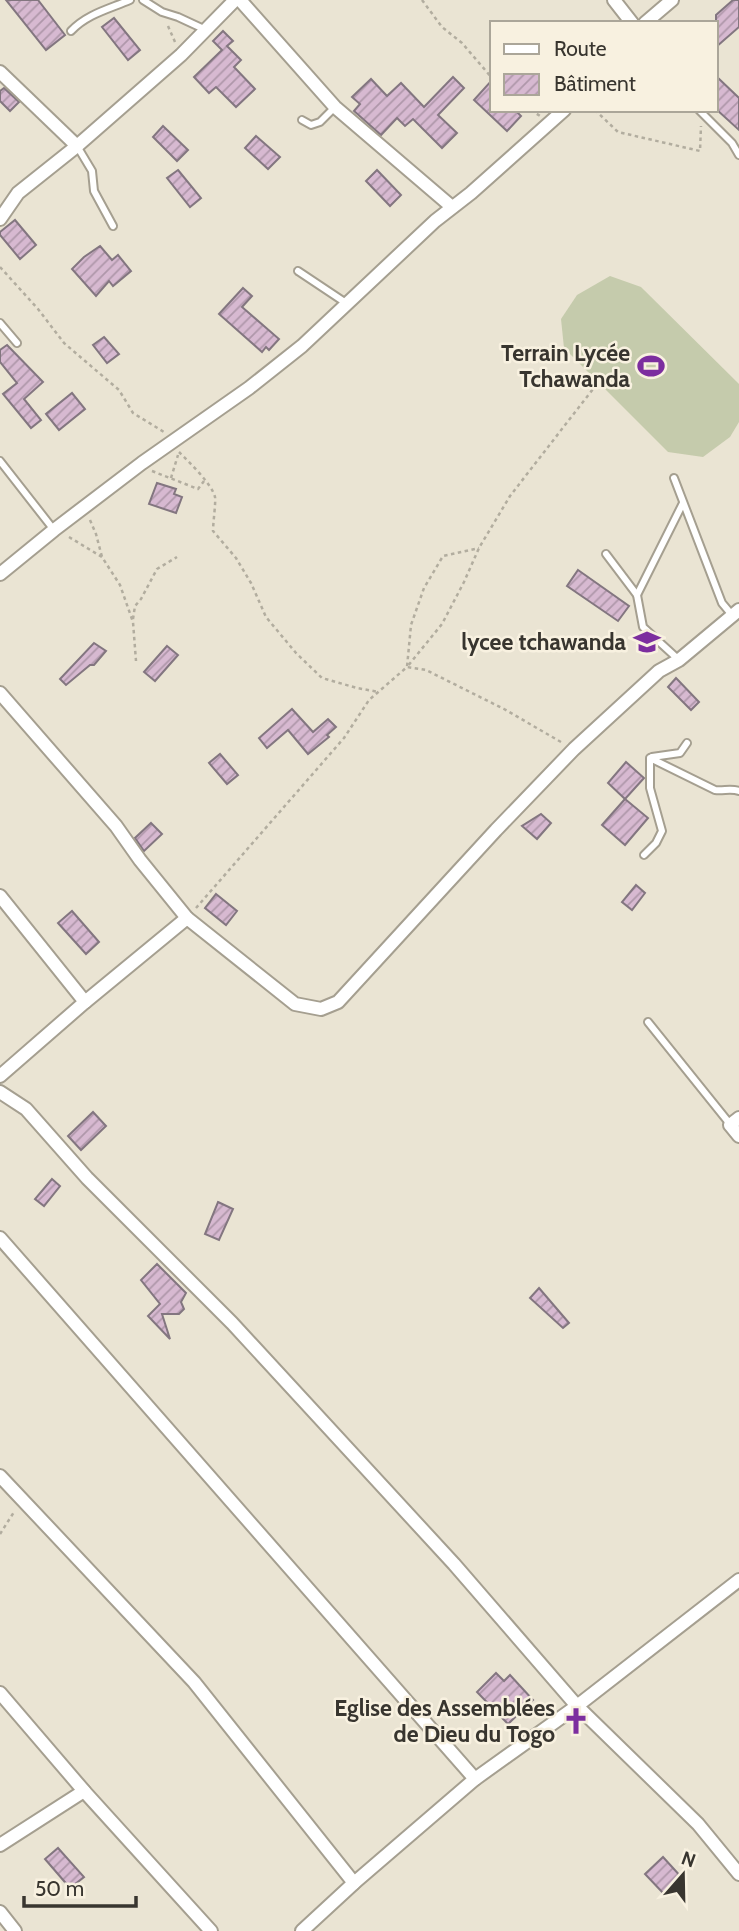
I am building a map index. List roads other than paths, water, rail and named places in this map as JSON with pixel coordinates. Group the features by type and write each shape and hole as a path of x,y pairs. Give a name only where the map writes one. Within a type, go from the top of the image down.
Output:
{"street":[{"path":"0,219 18,193 77,146 181,55 238,0 335,107 452,207"},
{"path":"614,0 630,21"},
{"path":"647,21 668,3"},
{"path":"0,72 77,146"},
{"path":"0,574 142,463 249,388 302,346 452,207 562,112"},
{"path":"0,693 116,826 187,918 295,1004 321,1009 338,1002 574,749 659,671 679,660 737,615"},
{"path":"0,896 85,1002"},
{"path":"0,1076 187,918"},
{"path":"0,1092 26,1109 88,1178 232,1323 454,1564 577,1706 698,1824 739,1874"},
{"path":"735,1121 739,1136"},
{"path":"0,1238 475,1779"},
{"path":"0,1476 194,1682 354,1882"},
{"path":"302,1931 354,1882 475,1779 577,1706 739,1580"},
{"path":"0,1693 84,1791 211,1931"},
{"path":"0,1845 84,1791"},
{"path":"0,1912 15,1931"}],"lane":[{"path":"71,31 78,23 92,15 130,0"},
{"path":"143,0 162,12 205,30"},
{"path":"657,21 668,3"},
{"path":"302,120 311,125 320,122 335,107"},
{"path":"701,112 732,143 739,155"},
{"path":"77,146 92,171 94,191 113,226"},
{"path":"298,271 346,303"},
{"path":"0,323 17,343"},
{"path":"0,461 54,530"},
{"path":"674,478 722,603 737,615"},
{"path":"637,595 683,503"},
{"path":"606,554 637,595 643,627 679,660"},
{"path":"650,758 680,752 687,743"},
{"path":"650,758 715,790 739,790"},
{"path":"644,855 656,843 662,831 650,788 650,758"},
{"path":"648,1022 735,1121"}],"place":[{"name":"Terrain Lycée Tchawanda","path":"651,366"},
{"name":"lycee tchawanda","path":"647,642"},
{"name":"Eglise des Assemblées de Dieu du Togo","path":"576,1721"}]}
